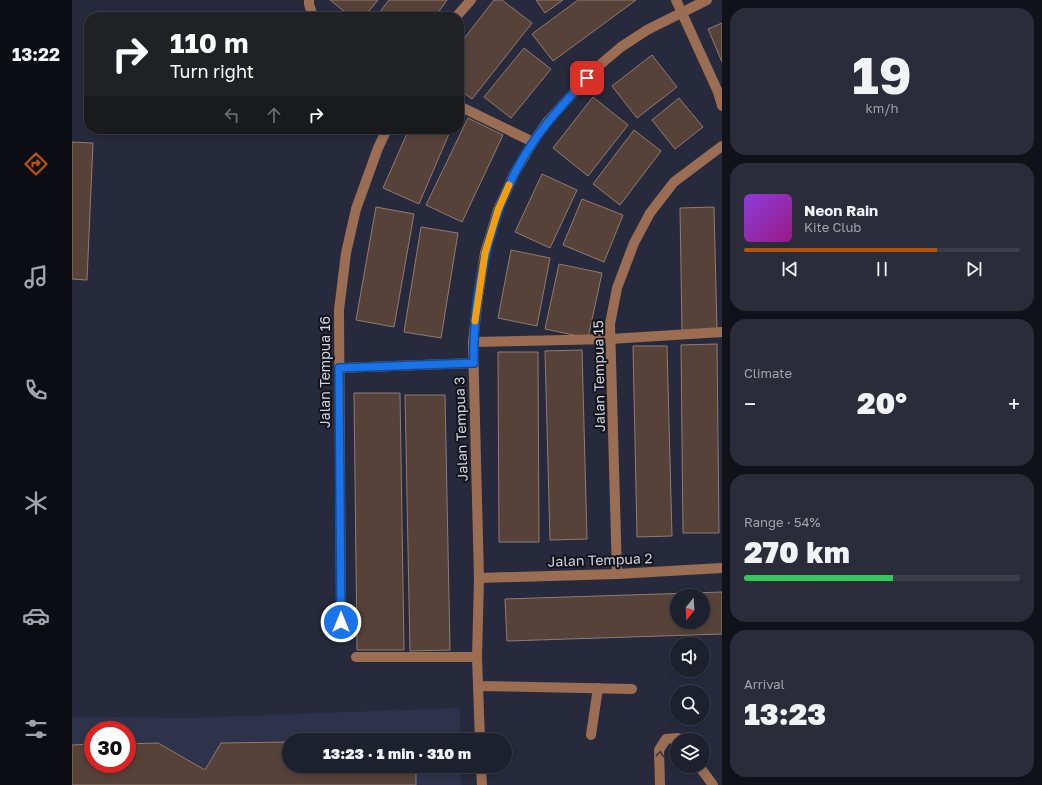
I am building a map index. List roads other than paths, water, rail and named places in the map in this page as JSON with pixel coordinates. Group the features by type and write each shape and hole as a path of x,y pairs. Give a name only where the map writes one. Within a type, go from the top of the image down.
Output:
{"street":[{"path":"309,0 311,12"},
{"path":"460,12 471,0"},
{"path":"676,0 718,92 722,106"},
{"name":"Jalan Tempua 3","path":"480,733 478,686 479,578 473,342 485,253 498,210 514,174 533,142 547,122 595,69 621,47 647,30 708,0"},
{"path":"464,108 533,142"},
{"name":"Jalan Tempua 16","path":"341,622 339,310 346,253 356,209 378,148 385,134"},
{"name":"Jalan Tempua 15","path":"617,574 610,324 617,288 634,243 650,213 674,182 722,146"},
{"path":"473,342 610,339 722,332"},
{"path":"339,368 474,363"},
{"name":"Jalan Tempua 2","path":"479,578 617,574 722,568"},
{"path":"356,657 478,656"},
{"path":"478,686 632,689"},
{"path":"591,735 598,688"},
{"path":"660,785 659,750 666,739 670,739"},
{"path":"482,773 482,785"},
{"path":"704,773 713,785"}]}
